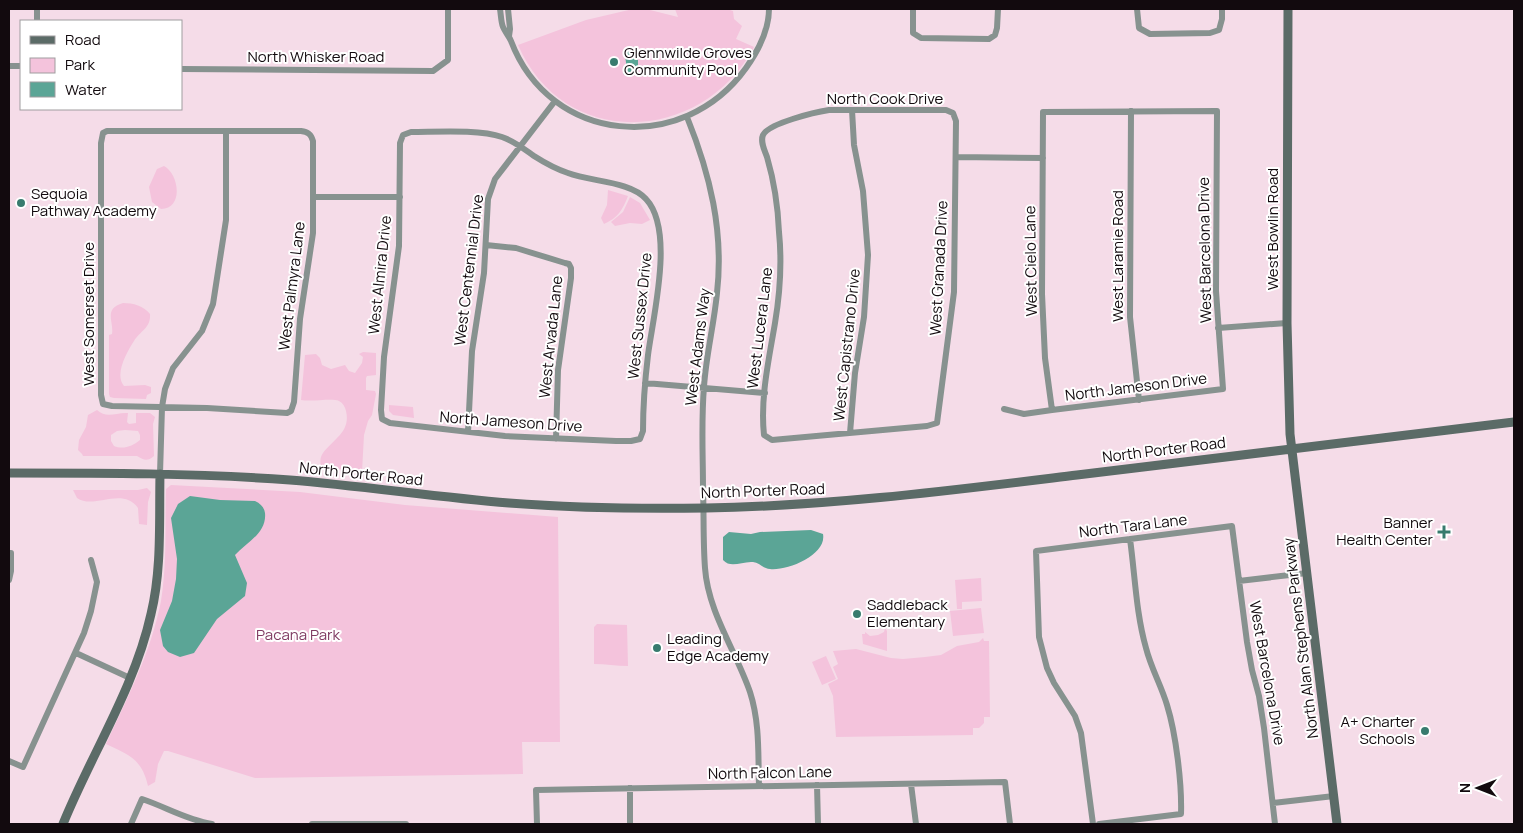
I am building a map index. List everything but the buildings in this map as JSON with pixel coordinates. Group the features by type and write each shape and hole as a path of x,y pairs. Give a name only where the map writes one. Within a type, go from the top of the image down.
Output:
{"street":[{"name":"North Whisker Road","path":"182,69 433,71 448,60 448,9"},
{"path":"500,9 502,24 526,70 534,81 555,100 582,117 613,126 631,128 673,122 687,116 721,95 742,74 750,62 765,32 769,9"},
{"path":"508,9 509,36"},
{"path":"913,9 913,33 921,38 989,38 995,35 998,9"},
{"path":"1137,9 1139,28 1150,34 1210,34 1219,30 1222,9"},
{"name":"West Bowlin Road","path":"1288,9 1287,323 1288,398 1292,449"},
{"name":"West Centennial Drive","path":"468,432 472,351 486,245 488,198 496,179 555,100"},
{"name":"North Cook Drive","path":"762,136 767,131 784,123 814,112 829,110 946,110 953,113"},
{"name":"West Capistrano Drive","path":"850,433 854,373 864,317 868,255 864,199 854,145 852,110"},
{"name":"West Cielo Lane","path":"1052,410 1045,358 1042,294 1043,112 1130,111"},
{"name":"West Barcelona Drive","path":"1130,111 1217,112 1216,291 1223,389"},
{"name":"West Laramie Road","path":"1130,111 1130,316 1133,360 1139,400"},
{"name":"West Granada Drive","path":"850,433 927,426 937,423 954,292 956,121 953,113"},
{"name":"West Adams Way","path":"687,116 709,179 716,208 719,236 720,266 703,388 706,581 711,599 754,704 758,733 759,786"},
{"name":"West Somerset Drive","path":"162,407 112,406 103,404 101,395 101,143 103,133 111,131 226,131"},
{"path":"63,824 130,678 145,637 156,591 162,407 165,389 173,368 202,330 213,304 226,220 226,131"},
{"name":"West Palmyra Lane","path":"162,407 287,413 291,412 294,402 300,319 313,233 313,141 309,133 301,131 226,131"},
{"name":"West Almira Drive","path":"382,419 384,357 399,246 400,143 404,135 411,132 490,134 512,141 520,147"},
{"name":"West Lucera Lane","path":"762,136 762,145 774,190 780,252 778,297 764,392 764,436 772,440 850,433"},
{"name":"West Sussex Drive","path":"520,147 562,171 594,181 622,185 632,189 646,198 654,212 659,230 659,287 651,330 645,384 643,431 640,439"},
{"path":"956,157 1043,158"},
{"path":"313,197 400,197"},
{"name":"West Arvada Lane","path":"486,245 506,246 524,250 569,264 571,268 558,370 556,438"},
{"path":"1218,328 1287,323"},
{"path":"645,384 764,392"},
{"name":"North Jameson Drive","path":"1004,409 1024,414 1223,389"},
{"name":"North Jameson Drive","path":"382,419 390,423 468,432 556,438 632,441 640,439"},
{"name":"North Porter Road","path":"9,473 160,474 290,480 512,503 561,506 704,508 841,502 1514,422"},
{"name":"North Alan Stephens Parkway","path":"1292,449 1337,824"},
{"name":"West Barcelona Drive","path":"1232,526 1246,642 1264,728 1275,824"},
{"name":"North Tara Lane","path":"1093,824 1081,733 1075,716 1054,683 1047,668 1039,637 1036,551 1232,526"},
{"path":"1099,824 1181,814 1182,798 1174,734 1168,707 1146,649 1140,625 1130,539"},
{"path":"9,580 10,553"},
{"path":"9,761 23,768 76,653 91,611 97,582 91,560"},
{"path":"1239,581 1307,573"},
{"path":"76,653 130,678"},
{"name":"North Falcon Lane","path":"537,824 536,790 1005,782 1010,824"},
{"path":"911,784 916,824"},
{"path":"817,785 818,824"},
{"path":"630,788 630,824"},
{"path":"1273,803 1334,796"},
{"path":"131,824 142,799 184,817 212,824"},
{"path":"312,824 406,824"}],"green space":[{"path":"633,9 646,9 678,17 675,9 727,9 733,11 734,19 742,26 736,39 754,47 731,79 702,103 669,117 634,122 599,118 567,104 539,79 518,45 586,20"},
{"path":"164,166 173,176 177,190 173,203 161,209 152,202 149,187 157,169"},
{"path":"608,190 628,196 619,213 604,224 601,218 607,205"},
{"path":"630,197 640,203 650,220 642,224 630,223 615,226 611,222 623,212"},
{"path":"123,303 138,306 150,314 149,323 136,338 125,357 120,375 124,386 145,385 151,387 151,393 147,395 146,399 114,398 110,397 109,394 109,335 112,334 111,312"},
{"path":"363,352 376,353 376,375 367,376 366,390 375,391 376,394 372,415 364,435 362,472 321,467 320,460 322,455 344,430 347,418 346,411 342,403 336,400 301,400 305,355 316,354 320,358 322,365 331,369 345,365 349,371 355,373 362,363 363,357 359,354"},
{"path":"389,405 413,407 414,418 393,415 389,411"},
{"path":"97,410 108,415 128,413 127,422 129,424 136,423 136,413 150,413 155,417 153,424 154,456 146,460 137,456 83,456 78,450 79,440 86,427 88,415","holes":["117,431 138,431 140,440 131,446 117,447 111,441 111,435"]},
{"name":"Pacana Park","path":"171,485 300,492 405,505 558,517 560,742 522,742 523,774 255,778 164,751 158,764 155,782 148,786 142,770 133,759 106,744 138,674 157,620 164,573 166,489"},
{"path":"147,488 151,492 148,502 147,525 139,524 138,508 131,502 116,498 91,502 84,501 77,498 73,490 138,490"},
{"path":"981,578 982,601 962,602 962,609 957,609 955,580"},
{"path":"981,608 984,633 953,636 950,611"},
{"path":"597,624 627,625 628,666 594,664 594,627"},
{"path":"885,628 887,631 887,651 863,644 862,634 865,634 865,632 870,636 878,635 884,632"},
{"path":"983,638 984,641 989,641 990,717 984,717 984,723 979,728 973,728 973,735 836,737 833,696 828,684 838,679 833,667 838,664 833,651 856,649 891,658 903,659 941,655 957,646 979,642"},
{"path":"826,656 836,679 822,685 812,662"}],"water":[{"path":"634,51 638,58 638,70 633,74 624,75 623,71 627,70 623,52"},
{"path":"190,496 220,500 255,501 264,509 265,520 255,537 235,555 247,583 245,596 217,619 194,653 180,657 168,652 163,646 160,630 172,601 176,579 177,559 171,518 178,504"},
{"path":"811,530 823,534 823,542 812,555 795,564 770,569 753,562 730,564 723,560 723,537 729,532 751,534"}],"place":[{"name":"Glennwilde Groves Community Pool","path":"614,62"},
{"name":"Sequoia Pathway Academy","path":"21,203"},
{"name":"Banner Health Center","path":"1444,532"},
{"name":"Saddleback Elementary","path":"857,614"},
{"name":"Leading Edge Academy","path":"657,648"},
{"name":"A+ Charter Schools","path":"1425,731"}]}
